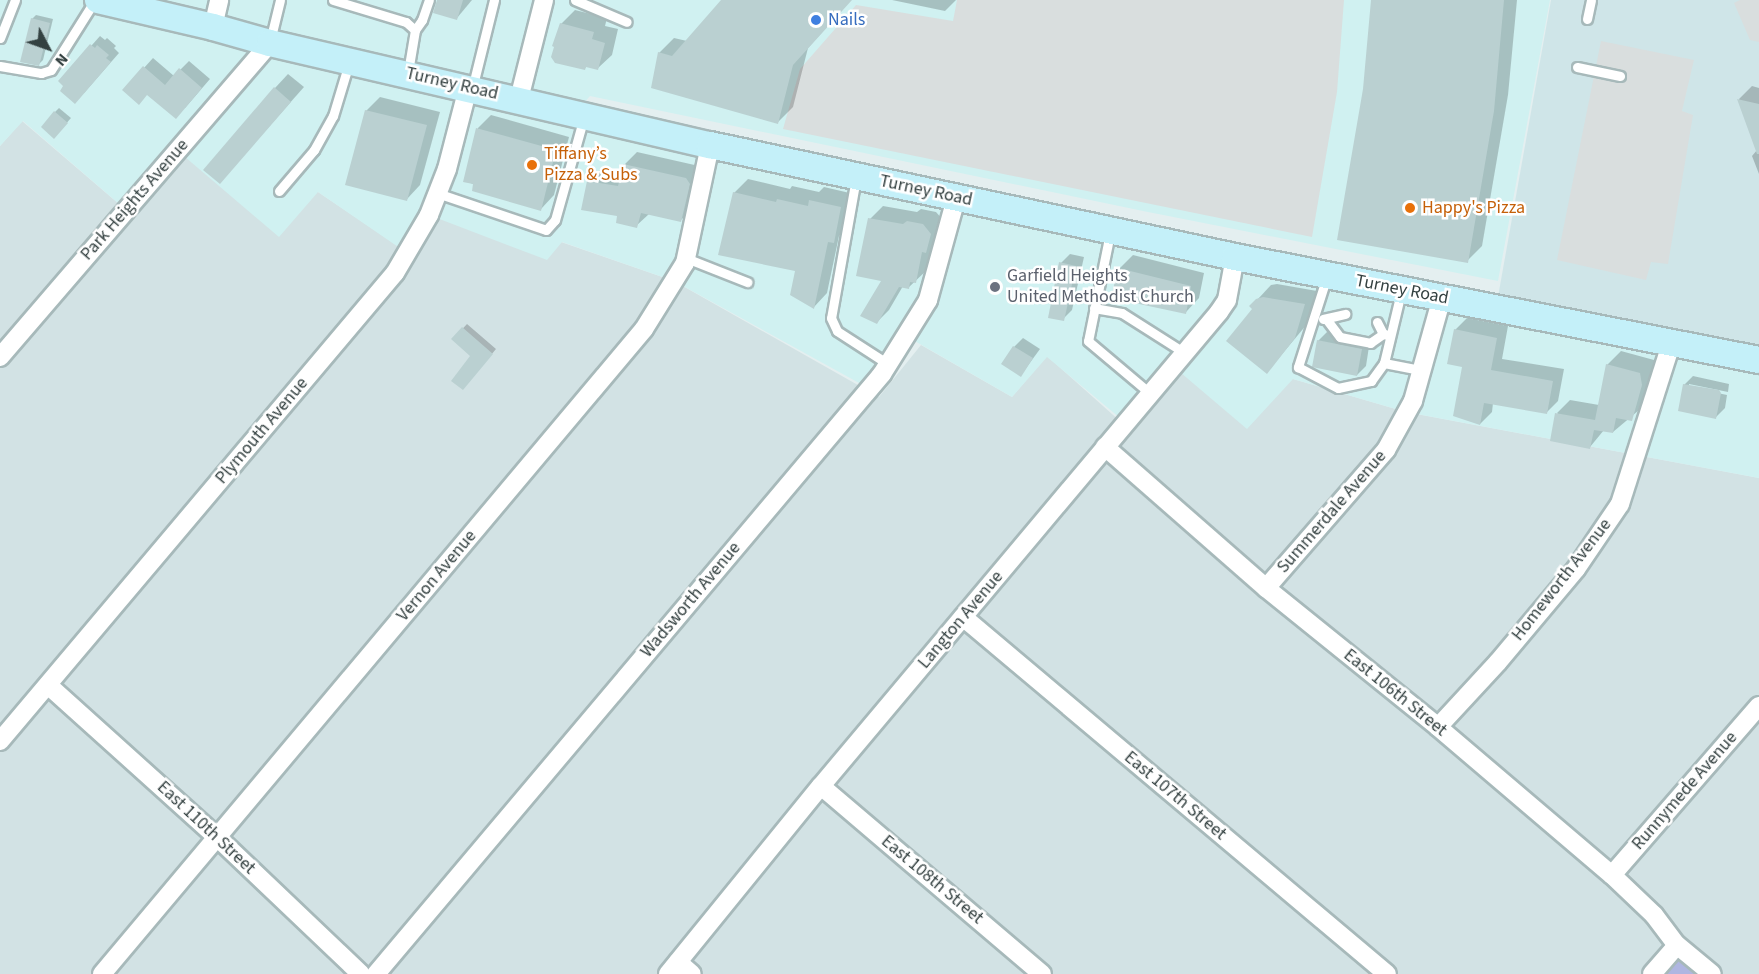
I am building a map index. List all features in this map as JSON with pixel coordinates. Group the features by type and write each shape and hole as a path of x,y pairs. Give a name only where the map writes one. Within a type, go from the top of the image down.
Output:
{"main road":[{"name":"Turney Road","path":"96,0 213,27 270,43 711,145 1327,276 1759,360"}],"street":[{"path":"213,27 219,0"},
{"path":"519,99 544,0"},
{"name":"Park Heights Avenue","path":"0,357 270,43"},
{"name":"Plymouth Avenue","path":"0,741 395,273 429,215 447,169 470,88"},
{"name":"Vernon Avenue","path":"102,974 644,329 686,258 711,145"},
{"name":"Wadsworth Avenue","path":"376,974 888,364 928,300 956,198"},
{"name":"Langton Avenue","path":"673,968 821,786 1151,394 1227,300 1235,257"},
{"name":"Summerdale Avenue","path":"1266,588 1386,450 1413,401 1442,297"},
{"name":"Homeworth Avenue","path":"1438,727 1498,662 1576,569 1620,504 1671,344"},
{"name":"East 106th Street","path":"1105,447 1266,588 1438,727 1612,875 1654,915 1677,945 1712,974"},
{"name":"East 107th Street","path":"963,617 1387,974"},
{"name":"East 110th Street","path":"48,685 218,838 361,974"},
{"name":"Runnymede Avenue","path":"1612,875 1759,706"},
{"name":"East 108th Street","path":"821,786 1042,974"},
{"path":"1652,974 1677,945"},
{"path":"673,968 692,974"}],"lane":[{"path":"0,38 15,0"},
{"path":"0,66 41,73 51,70 96,0"},
{"path":"270,43 280,0"},
{"path":"333,0 406,22 415,30"},
{"path":"407,74 415,30 422,20 429,0"},
{"path":"470,88 494,0"},
{"path":"575,0 627,22"},
{"path":"1587,19 1591,0"},
{"path":"279,191 314,150 333,116 349,61"},
{"path":"1577,67 1620,76"},
{"path":"437,193 546,230 555,220 584,115"},
{"path":"856,176 831,318 837,331 888,364"},
{"path":"1111,231 1088,341 1151,394"},
{"path":"686,258 747,282"},
{"path":"1327,276 1298,367 1338,388 1371,381 1384,363 1387,335 1402,290"},
{"path":"1094,308 1122,313 1185,353"},
{"path":"1327,320 1345,314"},
{"path":"1315,316 1327,320 1340,338 1370,344 1387,335"},
{"path":"1377,322 1387,335"},
{"path":"1384,363 1421,370"}],"shaded area":[{"path":"0,0 1550,0 1498,281 1143,211 590,96 576,112 1759,360 1759,478 1406,412 1293,379 1247,429 1174,367 1126,423 1047,357 1012,397 906,336 870,389 674,281 562,242 547,260 429,215 407,253 318,192 279,237 178,151 126,210 23,121 0,146"},
{"path":"957,0 1344,0 1337,92 1312,237 783,129 800,69 856,5 953,21"},
{"path":"1551,0 1759,0 1759,358 1496,308"},
{"path":"1740,0 1759,0 1759,42 1750,40 1734,3"},
{"path":"1601,41 1694,60 1682,111 1693,115 1668,264 1651,262 1646,280 1557,260"},
{"path":"22,121 126,210 177,151 318,192 407,252 429,215 561,242 674,281 879,397 921,345 1012,397 1047,356 1131,431 1181,372 1293,379 1406,412 1759,478 1759,974 0,974 0,146"},
{"path":"1677,945 1712,974 1652,974"}],"building":[{"path":"437,0 463,0 457,20 433,13"},
{"path":"721,0 852,0 793,65 778,124 651,88 658,52 672,56"},
{"path":"1371,0 1504,0 1494,111 1468,263 1337,240 1363,89"},
{"path":"31,18 50,23 39,66 20,62"},
{"path":"560,23 594,32 592,39 605,43 598,70 586,67 585,70 555,63 551,57 554,47 552,46"},
{"path":"90,44 95,48 97,45 109,55 106,58 111,62 75,104 60,91 63,86 58,81"},
{"path":"143,66 165,85 179,68 202,88 176,119 147,95 139,105 122,90"},
{"path":"274,87 291,102 220,184 203,170"},
{"path":"1737,99 1759,104 1759,154 1757,154"},
{"path":"365,110 427,125 407,201 345,185"},
{"path":"54,111 68,123 54,139 41,127"},
{"path":"476,128 556,150 541,211 472,191 473,184 463,182"},
{"path":"623,164 686,178 690,184 681,222 641,213 637,228 616,223 617,216 581,210 587,181 618,186"},
{"path":"733,192 776,202 777,199 808,206 809,200 841,207 834,243 828,242 814,309 790,295 795,271 718,255"},
{"path":"868,218 903,224 907,221 923,224 931,234 926,253 922,252 916,283 910,282 909,289 899,287 877,324 860,316 881,281 856,276"},
{"path":"1059,262 1076,266 1064,321 1048,318"},
{"path":"1118,268 1191,286 1186,314 1111,298"},
{"path":"1263,297 1305,304 1295,338 1267,374 1226,341 1252,309 1249,306 1256,299"},
{"path":"462,327 493,354 463,390 451,381 470,356 451,339"},
{"path":"1454,329 1497,338 1491,370 1553,381 1547,414 1484,403 1480,425 1453,416 1462,367 1447,364"},
{"path":"1317,340 1362,349 1357,376 1312,367"},
{"path":"1013,346 1033,358 1021,377 1001,364"},
{"path":"1606,364 1640,373 1642,385 1632,421 1616,418 1613,433 1594,430 1590,449 1550,441 1555,413 1595,420"},
{"path":"1683,384 1719,390 1721,393 1716,419 1678,411"}],"place":[{"name":"Nails","path":"816,20"},
{"name":"Tiffany’s Pizza & Subs","path":"532,165"},
{"name":"Happy's Pizza","path":"1410,208"},
{"name":"Garfield Heights United Methodist Church","path":"995,287"}]}
